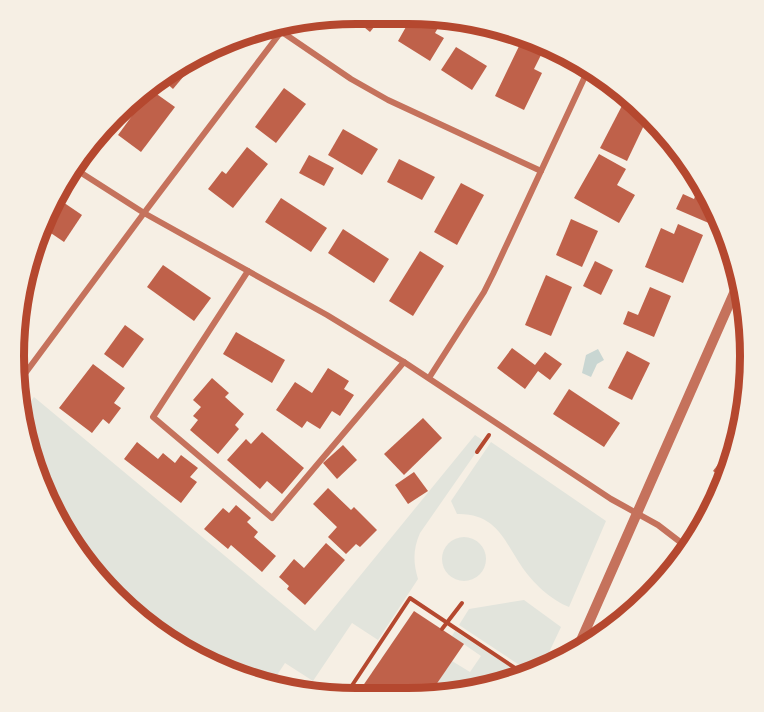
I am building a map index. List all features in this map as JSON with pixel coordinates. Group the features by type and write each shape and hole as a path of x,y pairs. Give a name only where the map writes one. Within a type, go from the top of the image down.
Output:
{"street":[{"path":"282,32 351,79 388,100 540,171"},
{"path":"25,374 282,32"},
{"path":"429,378 488,283 585,76"},
{"path":"80,172 144,213 327,315 404,362 611,500 658,525 682,543"},
{"path":"248,271 153,417 272,518 404,362"},
{"path":"582,639 734,293"}],"path":[{"path":"477,452 489,435"},
{"path":"350,688 410,598 517,669"},
{"path":"442,629 462,603"}],"shaded area":[{"path":"598,349 604,360 597,364 591,377 582,373 586,355"},
{"path":"34,397 315,631 475,435 484,441 420,533 414,556 418,579 378,640 352,623 313,681 285,663 275,678 229,663 190,644 137,606 106,575 68,522 58,503 35,442 28,405"},
{"path":"491,442 606,521 569,607 549,595 531,579 504,538 490,523 470,515 457,514 451,501"},
{"path":"464,537 479,544 486,559 479,574 464,581 449,574 442,559 449,544"},
{"path":"524,600 561,627 546,658 523,667 459,625 469,609"},
{"path":"455,631 512,668 510,672 494,677 435,687 452,661 470,672 481,656 452,636"}],"building":[{"path":"360,24 376,24 370,32"},
{"path":"408,24 439,26 435,33 444,38 430,61 398,41"},
{"path":"520,44 542,53 534,69 542,73 524,110 495,96"},
{"path":"456,47 487,66 472,90 441,70"},
{"path":"191,67 173,89 167,84"},
{"path":"284,88 306,104 276,143 255,127"},
{"path":"155,93 175,107 141,152 118,135 142,102"},
{"path":"623,103 645,123 627,161 600,148"},
{"path":"343,129 378,149 362,175 328,155"},
{"path":"247,147 268,164 233,208 208,189 222,171 226,174"},
{"path":"599,154 626,169 617,185 635,195 619,223 574,198"},
{"path":"309,155 334,168 324,186 299,173"},
{"path":"399,159 435,177 422,200 387,182"},
{"path":"461,183 484,195 457,245 434,232"},
{"path":"697,192 711,224 676,209 683,194 694,199"},
{"path":"281,198 327,228 311,252 265,222"},
{"path":"62,201 82,215 64,242 48,231"},
{"path":"571,219 598,231 582,267 556,255"},
{"path":"678,224 703,235 683,283 645,267 661,228 674,234"},
{"path":"343,229 389,259 374,283 328,253"},
{"path":"420,251 444,266 413,316 389,301"},
{"path":"595,261 613,270 601,295 583,286"},
{"path":"163,265 211,298 194,321 147,287"},
{"path":"546,275 572,287 551,336 525,325"},
{"path":"33,280 36,283 30,291"},
{"path":"650,287 671,296 654,337 623,324 628,311 638,315"},
{"path":"125,325 144,339 123,368 104,354"},
{"path":"236,332 285,360 272,383 223,354"},
{"path":"512,348 535,365 545,352 562,364 550,380 538,371 525,389 497,368"},
{"path":"627,351 650,363 632,400 608,388"},
{"path":"93,364 125,388 114,403 121,408 109,424 103,419 92,433 59,408"},
{"path":"328,368 349,381 344,389 354,395 340,416 332,411 320,429 307,421 302,428 276,410 295,382 312,393"},
{"path":"212,378 229,393 225,397 244,414 235,425 239,429 218,454 190,430 198,420 193,416 201,407 193,400"},
{"path":"569,389 620,423 604,447 553,414"},
{"path":"423,418 442,438 404,475 384,454"},
{"path":"262,432 304,468 282,494 267,481 260,489 227,460 246,439 251,444"},
{"path":"137,442 158,459 163,453 175,463 181,455 198,468 190,477 197,482 181,503 124,459"},
{"path":"343,445 357,460 337,479 323,463"},
{"path":"724,456 718,475 713,471"},
{"path":"414,472 428,491 408,504 395,485"},
{"path":"328,488 351,510 354,507 377,530 360,547 356,544 346,554 328,537 337,527 313,504"},
{"path":"236,505 251,518 247,522 258,532 254,537 276,556 262,572 231,545 228,549 204,529 223,508 229,513"},
{"path":"326,543 345,560 305,605 287,589 289,586 279,577 294,559 304,568"},
{"path":"414,611 464,644 435,687 361,688"}]}
